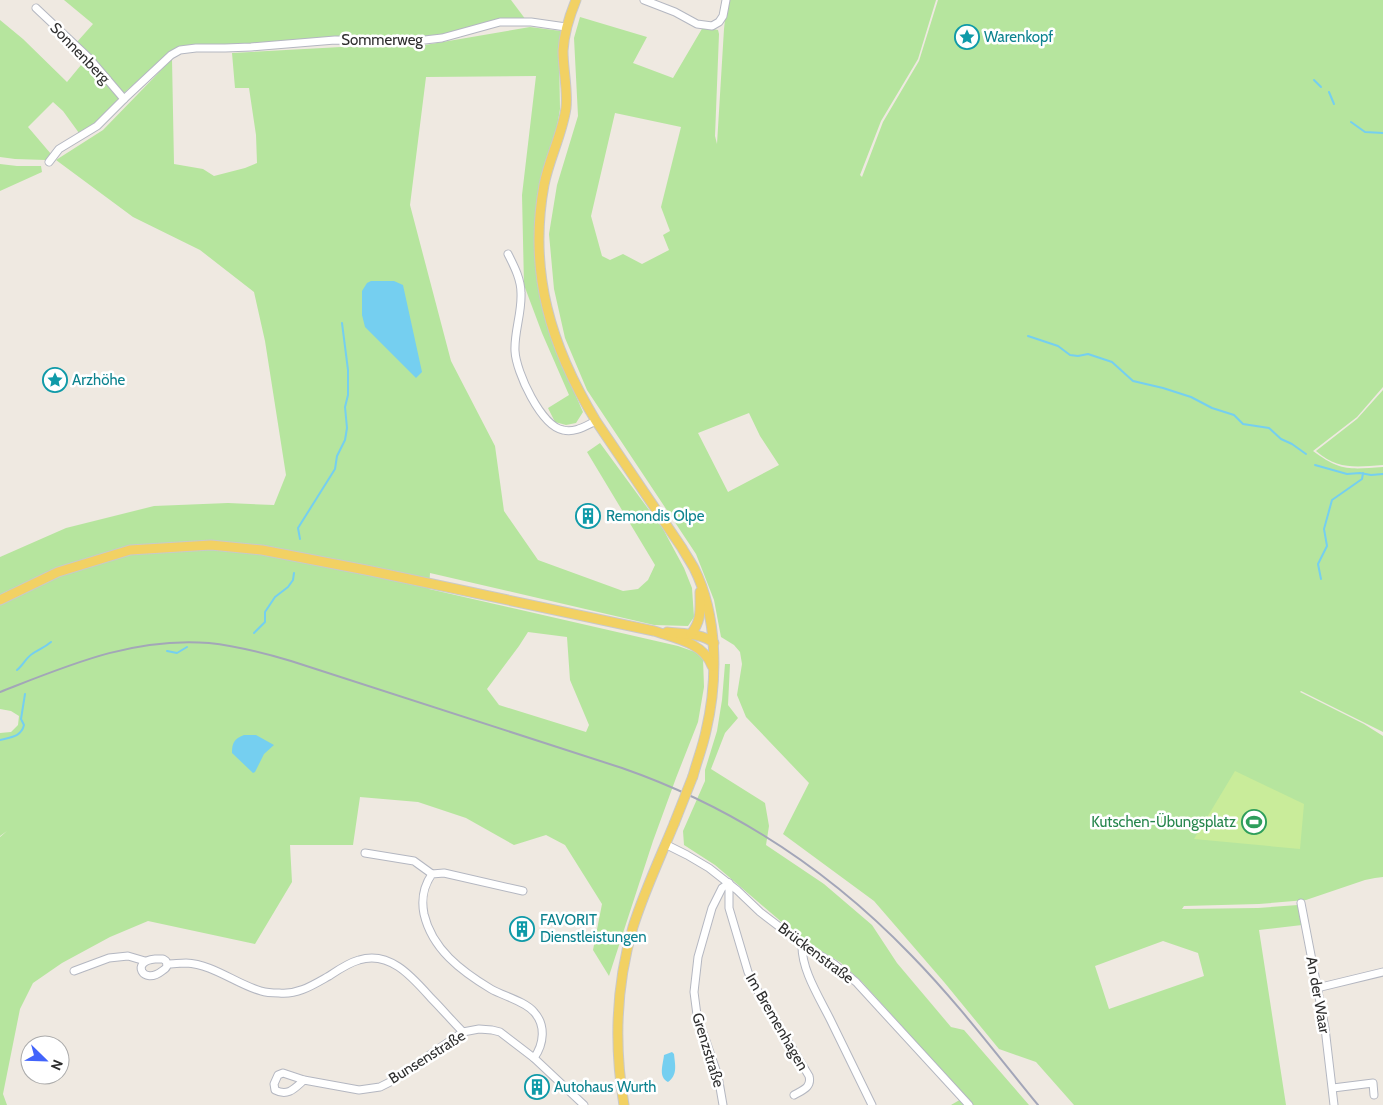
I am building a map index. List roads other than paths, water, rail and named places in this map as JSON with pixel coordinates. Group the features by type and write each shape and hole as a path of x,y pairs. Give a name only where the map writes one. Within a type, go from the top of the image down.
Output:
{"main road":[{"path":"576,0 566,27 563,52 566,107 544,187 538,237 542,288 557,343 596,421 682,548 694,570 708,608 714,643 711,706 706,733 674,824 642,899 625,960 618,1005 617,1041 624,1105"},
{"path":"0,600 58,572 130,550 211,545 262,550 370,571 654,632 714,643"},
{"path":"691,639 700,617 700,585"},
{"path":"691,639 708,658 712,665 713,676"}],"street":[{"path":"644,0 675,12 697,24 712,26 719,22 723,16 726,0"},
{"name":"Sonnenberg","path":"36,8 89,58 124,99"},
{"name":"Sommerweg","path":"124,99 171,55 180,50 251,47 335,40 416,41 442,38 500,22 531,22 566,27"},
{"path":"49,162 59,149 97,126 124,99"},
{"path":"508,254 518,273 521,293 515,351 519,371 531,395 548,421 560,430 577,430 596,421"},
{"name":"Brückenstraße","path":"665,844 694,859 729,883 760,912 802,944 834,964 863,989 969,1105"},
{"path":"365,853 414,862 432,874 444,873 524,891"},
{"path":"432,874 426,883 422,906 426,924 434,941 454,964 472,977 492,990 528,1006 535,1013 541,1023 542,1042 534,1058"},
{"name":"Im Bremenhagen","path":"729,883 729,908 748,972 809,1076 809,1085 794,1095"},
{"name":"Grenzstraße","path":"723,1105 718,1076 697,1015 694,992 698,957 712,908 722,888 729,883"},
{"name":"An der Waar","path":"1301,903 1325,1028 1334,1105"},
{"path":"802,944 802,954 818,996 872,1105"},
{"path":"74,971 109,958 128,956 145,961 163,959 167,964"},
{"path":"167,964 186,963 198,965 259,990 283,994 297,992 310,987 360,959 372,958 387,961 409,974 462,1032"},
{"path":"145,961 141,968 145,976 158,974 164,970 167,964"},
{"path":"1317,988 1383,972"},
{"name":"Bunsenstraße","path":"304,1080 359,1090 380,1087 392,1081 462,1032 479,1029 492,1030 500,1032 534,1058 584,1105"},
{"path":"1333,1088 1373,1083 1374,1095"}],"water":[{"path":"371,281 394,281 403,285 422,372 416,378 365,327 362,315 362,291 367,283"},
{"path":"244,735 256,735 274,745 264,754 253,773 232,753 234,742"},
{"path":"672,1052 674,1054 675,1070 668,1082 663,1077 662,1067 664,1055"}],"waterway":[{"path":"1314,80 1321,87"},
{"path":"1329,92 1334,104"},
{"path":"1351,122 1365,132 1383,133"},
{"path":"300,539 298,528 335,469 337,456 345,440 348,370 342,323"},
{"path":"1028,336 1058,346 1070,355 1088,354 1112,362 1133,381 1191,397 1212,408 1234,415 1243,424 1269,428 1281,439 1306,454"},
{"path":"1315,465 1347,474 1383,474"},
{"path":"1321,579 1318,564 1327,546 1324,529 1332,500 1362,479 1363,473"},
{"path":"254,633 265,622 265,612 275,597 288,587 293,580 294,573"},
{"path":"17,670 30,656 51,642"},
{"path":"167,651 177,653 187,647"},
{"path":"0,740 15,736 23,729 24,725 21,719 25,694"}],"railway":[{"path":"0,692 76,663 128,649 154,644 181,642 219,644 291,661 622,768 663,784 703,802 778,844 847,895 880,924 928,973 1038,1105"}],"place":[{"name":"Warenkopf","path":"967,37"},
{"name":"Arzhöhe","path":"55,380"},
{"name":"Remondis Olpe","path":"588,516"},
{"name":"Kutschen-Übungsplatz","path":"1254,822"},
{"name":"FAVORIT Dienstleistungen","path":"522,929"},
{"name":"Autohaus Wurth","path":"537,1087"}]}
